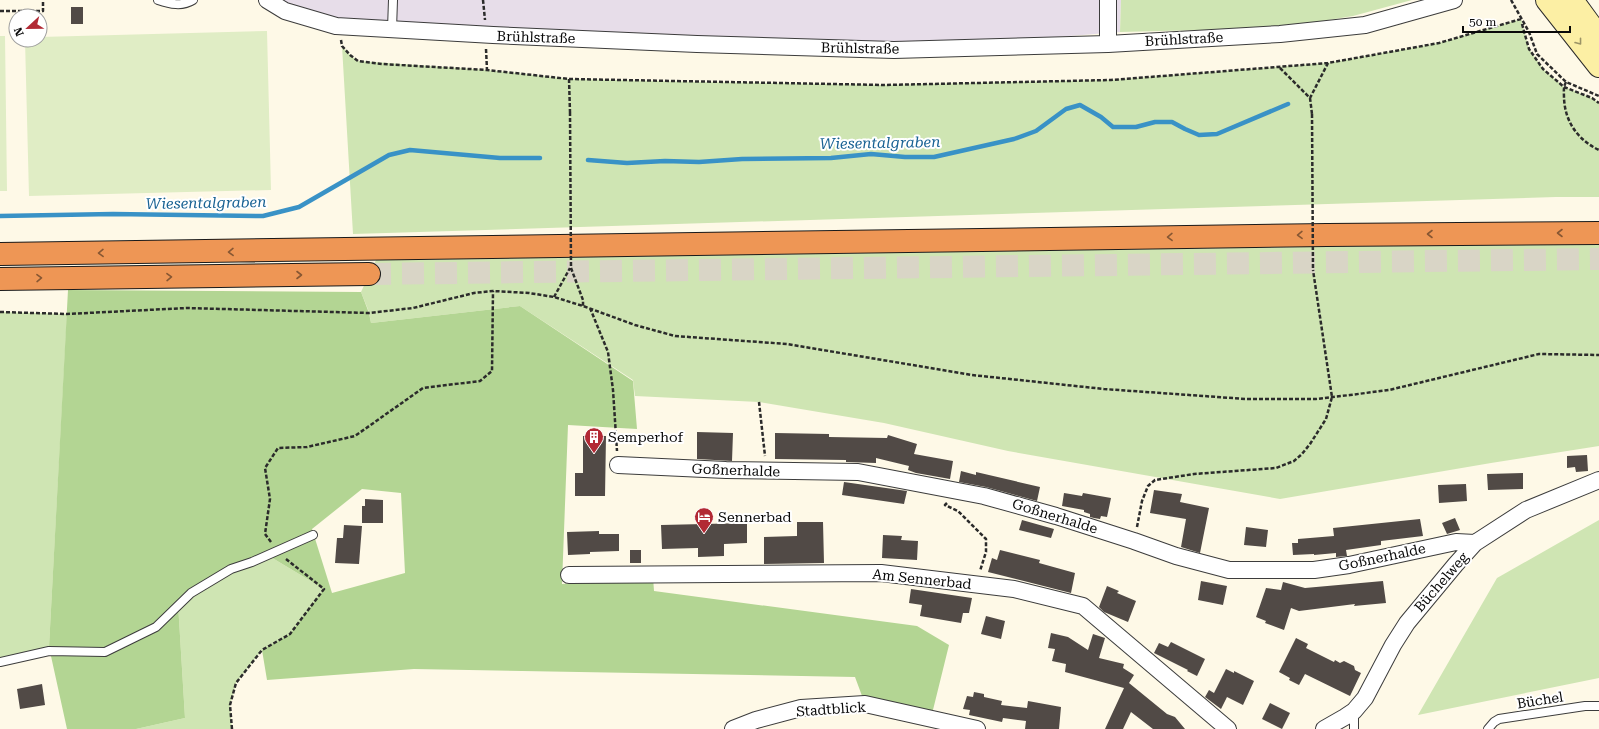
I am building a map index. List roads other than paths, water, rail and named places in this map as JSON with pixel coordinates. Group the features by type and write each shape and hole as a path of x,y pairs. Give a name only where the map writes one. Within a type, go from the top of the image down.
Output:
{"highway":[{"path":"0,254 1304,235 1599,233"},
{"path":"0,279 369,274"}],"street":[{"name":"Brühlstraße","path":"267,0 285,10 336,26 673,43 894,50 1108,44 1280,34 1365,25 1454,0"},
{"path":"1108,0 1108,44"},
{"path":"1547,0 1599,66"},
{"path":"1572,0 1599,37"},
{"name":"Goßnerhalde","path":"623,465 766,471 858,472 984,496 1134,541 1176,556 1229,570 1314,570 1349,565 1456,542 1475,543"},
{"name":"Büchelweg","path":"1324,729 1345,717 1365,698 1393,645 1407,623 1475,543 1526,510 1599,480"},
{"name":"Am Sennerbad","path":"570,575 881,573 1014,589 1083,606 1228,729"},
{"name":"Stadtblick","path":"733,729 756,720 801,708 865,704 977,729"}],"lane":[{"path":"158,0 169,4 187,4 193,0"},
{"path":"392,29 394,0"},
{"path":"0,662 49,650 105,652 156,627 191,593 231,569 252,562 313,535"},
{"name":"Büchel","path":"1488,729 1494,722 1500,719 1585,706 1599,706"},
{"path":"1354,710 1354,729"}],"waterway":[{"name":"Wiesentalgraben","path":"588,160 627,163 665,161 699,162 742,159 831,158 871,154 905,157 934,157 1014,139 1036,131 1066,109 1080,105 1101,117 1113,127 1136,127 1155,122 1172,122 1199,135 1217,134 1288,104"},
{"name":"Wiesentalgraben","path":"0,216 113,214 263,216 299,207 389,155 410,150 500,158 540,158"}],"tunnel":[{"path":"369,274 1599,259"}],"place":[{"name":"Semperhof","path":"594,454"},
{"name":"Sennerbad","path":"704,534"}]}
